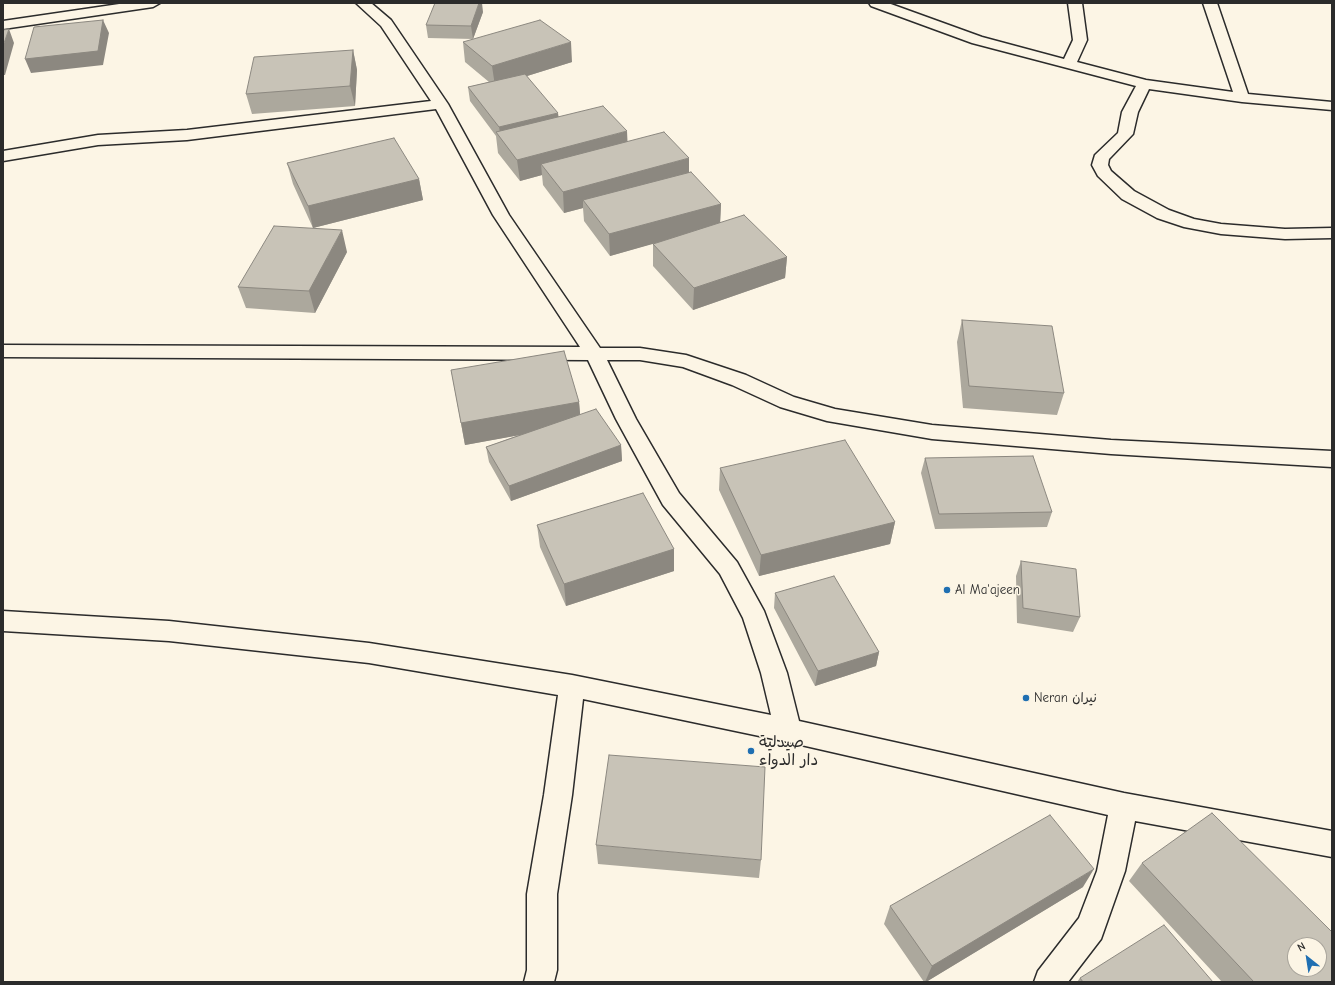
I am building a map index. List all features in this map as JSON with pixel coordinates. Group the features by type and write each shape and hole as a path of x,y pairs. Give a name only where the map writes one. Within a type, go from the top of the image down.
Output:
{"street":[{"path":"3,25 153,3"},
{"path":"363,3 386,23 441,104 501,215 594,353 626,419 671,498 730,568 755,618 774,673 788,730"},
{"path":"876,3 977,40 1144,84 1242,98 1332,106"},
{"path":"1069,64 1080,40 1075,3"},
{"path":"1210,3 1242,98"},
{"path":"1144,84 1133,106 1125,134 1101,158 1100,165 1104,173 1128,195 1163,214 1190,223 1221,229 1285,234 1332,233"},
{"path":"3,156 98,140 187,135 441,104"},
{"path":"3,351 640,354 686,361 739,380 787,402 827,414 932,432 1111,447 1332,459"},
{"path":"3,621 169,631 362,652 572,686 788,730 1124,806 1332,844"},
{"path":"539,982 542,970 542,894 558,795 572,686"},
{"path":"1049,982 1090,928 1111,870 1124,806"}],"building":[{"path":"435,3 479,3 471,26 426,25"},
{"path":"103,20 98,51 25,59 34,27"},
{"path":"540,20 571,42 492,66 463,42"},
{"path":"9,29 3,46 3,30"},
{"path":"353,50 350,86 246,94 254,57"},
{"path":"525,74 558,113 499,127 468,87"},
{"path":"603,106 627,131 517,160 496,132"},
{"path":"664,132 689,158 563,192 541,164"},
{"path":"394,138 419,179 308,206 287,163"},
{"path":"691,172 721,204 609,234 583,200"},
{"path":"744,215 787,257 694,288 653,244"},
{"path":"274,226 342,230 309,291 238,287"},
{"path":"962,320 1052,326 1064,393 969,386"},
{"path":"564,351 579,402 461,423 451,370"},
{"path":"596,409 621,445 509,486 486,447"},
{"path":"845,440 895,522 761,555 720,468"},
{"path":"1033,456 1052,512 939,514 925,458"},
{"path":"643,493 674,549 564,584 537,525"},
{"path":"1021,561 1076,569 1080,617 1023,608"},
{"path":"834,576 879,652 818,671 775,593"},
{"path":"609,755 765,767 761,860 596,845"},
{"path":"1212,813 1332,932 1332,982 1254,982 1142,863"},
{"path":"1050,815 1094,869 932,966 890,906"},
{"path":"1164,925 1213,982 1083,982 1080,978"}],"place":[{"name":"Al Ma'ajeen","path":"947,590"},
{"name":"Neran نيران","path":"1026,698"},
{"name":"صيدلية دار الدواء","path":"751,751"}]}
